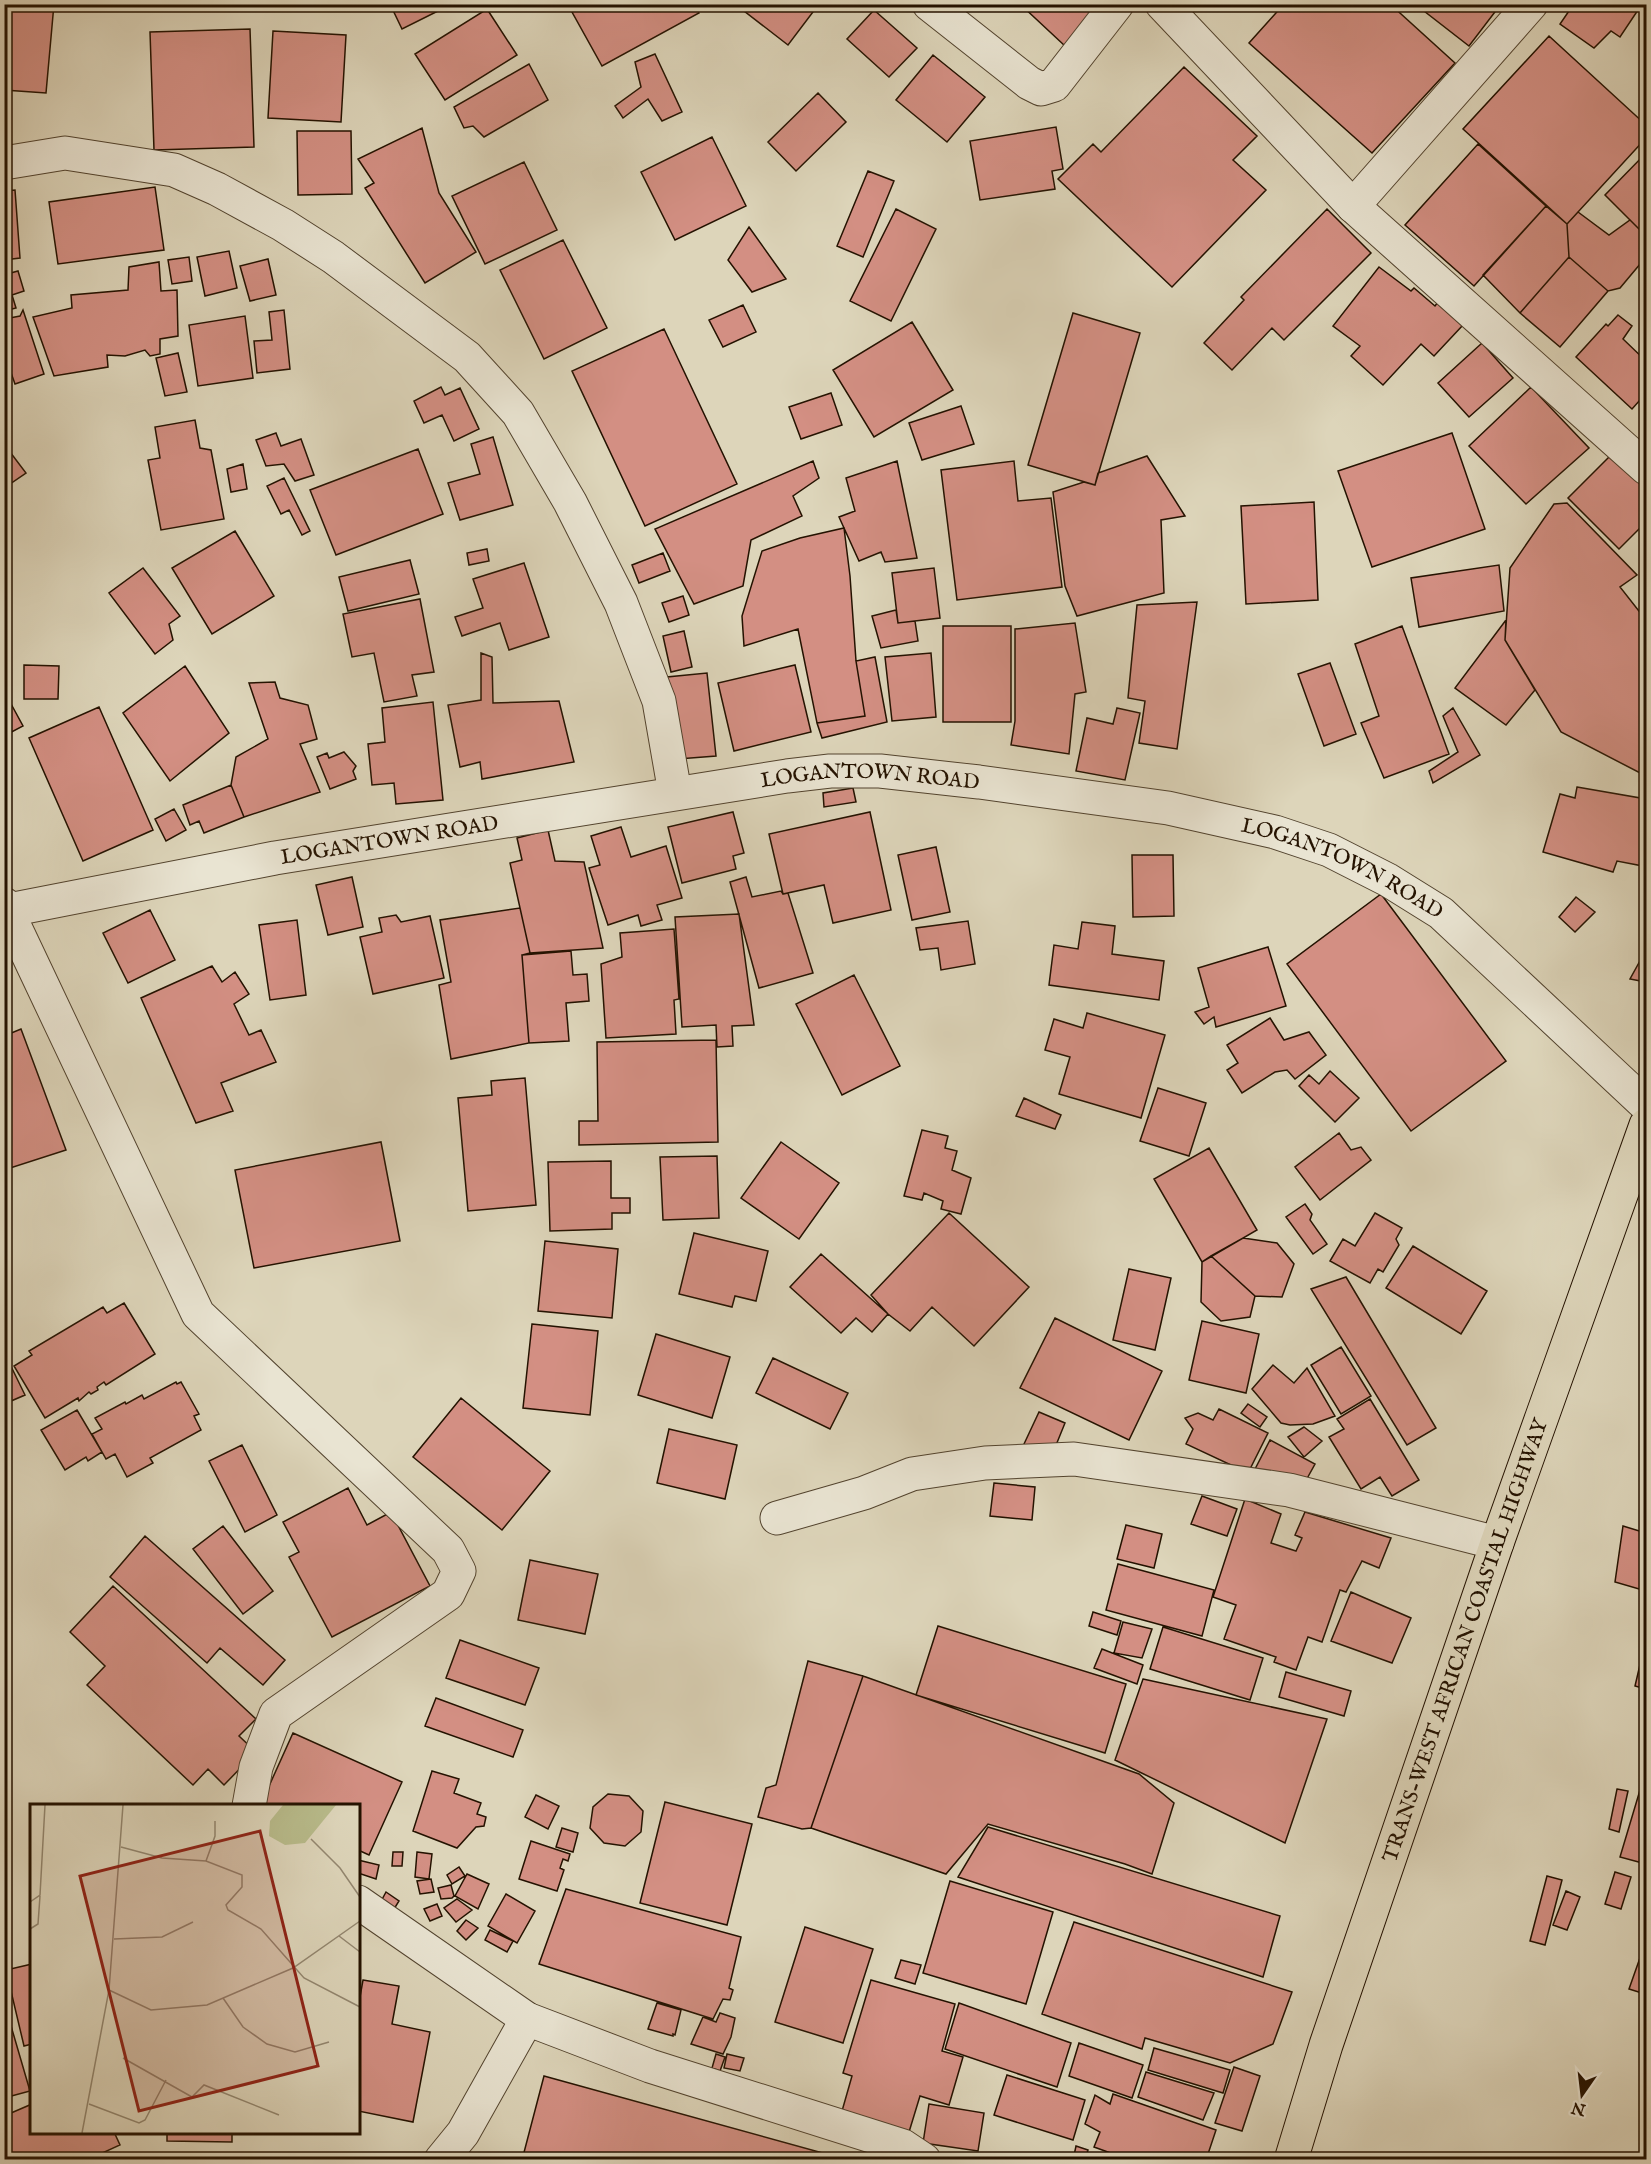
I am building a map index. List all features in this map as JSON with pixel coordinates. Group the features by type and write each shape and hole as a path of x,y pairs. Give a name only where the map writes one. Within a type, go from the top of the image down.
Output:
{"highway":[{"name":"TRANS-WEST AFRICAN COASTAL HIGHWAY","path":"1292,2160 1326,2045 1497,1543 1647,1125"}],"street":[{"path":"929,4 1029,83 1041,89 1054,85 1117,4"},
{"path":"1162,4 1353,206 1647,468"},
{"path":"1353,206 1531,4"},
{"path":"4,163 65,153 174,170 217,189 323,250 467,357 518,412 570,502 621,603 659,701 675,793"},
{"name":"LOGANTOWN ROAD","path":"6,908 275,858 797,775 830,771 880,771 979,782 1167,808 1275,832 1329,850 1388,880 1441,914 1647,1105"},
{"path":"6,908 198,1314 448,1550 459,1571 448,1594 276,1714 256,1767 249,1804"},
{"path":"777,1518 864,1493 912,1474 985,1463 1074,1459 1289,1490 1497,1543"},
{"path":"360,1903 527,2019 650,2066 903,2146 924,2160"},
{"path":"441,2160 463,2133 527,2019"}],"building":[{"path":"4,4 54,4 46,93 4,90"},
{"path":"390,4 452,4 402,29"},
{"path":"587,4 694,4 699,13 602,66 572,12"},
{"path":"735,4 819,4 788,45"},
{"path":"1020,4 1104,4 1065,46"},
{"path":"1284,4 1390,4 1455,63 1372,153 1249,43"},
{"path":"1415,4 1501,4 1469,46"},
{"path":"1607,4 1642,4 1620,37 1611,31 1594,48 1560,24 1571,8"},
{"path":"487,9 517,55 445,100 415,54"},
{"path":"874,10 917,48 889,77 847,39"},
{"path":"250,29 254,147 154,150 150,32"},
{"path":"273,31 346,35 341,122 268,118"},
{"path":"1549,36 1646,125 1646,138 1567,224 1463,129"},
{"path":"655,54 682,112 662,121 648,99 623,118 615,106 641,87 635,62"},
{"path":"933,55 985,97 947,142 896,100"},
{"path":"529,64 548,100 484,137 473,126 464,128 454,107"},
{"path":"1184,67 1257,136 1233,160 1266,190 1172,287 1058,179 1093,144 1101,152"},
{"path":"818,93 846,122 796,171 768,142"},
{"path":"1056,127 1063,169 1052,171 1055,189 980,200 970,141"},
{"path":"422,128 439,193 476,252 425,283 365,188 374,183 358,159"},
{"path":"297,131 351,131 352,194 298,195"},
{"path":"712,137 746,206 675,240 641,172"},
{"path":"1478,144 1546,206 1474,286 1405,225"},
{"path":"1646,153 1646,236 1605,195"},
{"path":"524,162 557,230 485,264 452,196"},
{"path":"868,171 894,181 863,257 837,246"},
{"path":"155,187 164,250 58,264 49,202"},
{"path":"15,190 20,258 4,260 4,191"},
{"path":"1546,206 1567,224 1569,257 1520,313 1483,275"},
{"path":"896,209 936,229 891,321 850,301"},
{"path":"1327,209 1371,253 1284,340 1272,328 1232,370 1204,343 1244,300 1241,297"},
{"path":"1578,212 1609,235 1630,220 1646,236 1646,257 1620,288 1608,291 1569,257 1567,224"},
{"path":"749,227 786,279 752,292 728,260"},
{"path":"563,240 607,328 544,359 500,270"},
{"path":"229,251 237,288 205,296 197,257"},
{"path":"189,257 192,281 172,284 168,260"},
{"path":"1569,257 1608,291 1560,347 1520,313"},
{"path":"268,259 276,295 250,301 240,266"},
{"path":"159,262 161,291 177,290 178,336 160,339 160,354 150,356 145,350 125,356 107,355 108,367 54,376 33,317 72,308 71,295 128,290 129,267"},
{"path":"4,266 7,274 18,271 24,291 12,295 16,308 4,311"},
{"path":"1379,267 1411,291 1414,288 1435,306 1438,302 1463,325 1434,356 1421,344 1383,385 1351,356 1360,346 1333,326"},
{"path":"743,305 756,332 723,347 709,320"},
{"path":"23,310 44,374 15,384 4,353 4,319 20,316"},
{"path":"284,310 290,369 257,373 254,341 272,340 269,312"},
{"path":"1073,313 1140,333 1095,485 1028,465"},
{"path":"1618,315 1632,326 1623,339 1646,361 1646,405 1640,400 1632,409 1576,357 1606,324 1608,326"},
{"path":"245,316 253,378 198,386 189,325"},
{"path":"912,322 953,390 874,437 833,370"},
{"path":"664,329 737,484 645,526 572,371"},
{"path":"1482,343 1513,378 1469,417 1438,383"},
{"path":"178,353 187,392 165,396 156,358"},
{"path":"441,387 445,395 460,388 479,429 454,441 442,415 424,423 414,401"},
{"path":"1531,387 1589,448 1526,504 1469,446"},
{"path":"831,393 842,425 801,439 789,407"},
{"path":"961,406 974,444 922,460 909,423"},
{"path":"195,420 200,448 211,450 224,519 161,530 148,460 160,458 155,427"},
{"path":"276,433 281,446 301,439 314,475 295,481 284,464 266,466 256,440"},
{"path":"1452,433 1485,529 1372,567 1338,471"},
{"path":"493,437 513,505 460,520 448,483 480,474 471,444"},
{"path":"4,444 26,473 4,488"},
{"path":"418,449 443,514 336,555 310,490"},
{"path":"1614,452 1646,485 1646,522 1619,549 1568,498"},
{"path":"1147,456 1185,516 1161,520 1164,593 1077,616 1065,586 1053,492 1084,482 1095,485 1098,473"},
{"path":"813,461 819,478 793,496 802,516 751,540 743,586 694,604 655,529"},
{"path":"897,461 917,558 885,562 881,552 859,561 839,517 855,511 846,478"},
{"path":"1014,461 1018,501 1051,498 1062,587 957,600 941,470"},
{"path":"243,464 247,489 231,492 227,469"},
{"path":"284,478 310,531 302,535 289,510 281,514 267,486"},
{"path":"1314,502 1318,600 1246,604 1241,506"},
{"path":"1567,503 1637,575 1620,587 1646,620 1646,776 1561,732 1505,640 1510,568 1554,504"},
{"path":"844,528 856,661 865,716 817,723 798,629 744,646 742,616 762,551 800,538"},
{"path":"235,531 274,596 212,634 172,568"},
{"path":"487,549 489,561 469,565 467,553"},
{"path":"663,553 670,571 639,583 632,565"},
{"path":"410,560 419,594 348,611 339,577"},
{"path":"524,563 549,637 509,650 500,623 462,636 455,617 483,608 473,579"},
{"path":"1499,565 1504,611 1419,627 1411,578"},
{"path":"143,568 180,616 169,624 173,640 155,654 109,593"},
{"path":"934,568 940,618 898,623 892,573"},
{"path":"683,596 689,615 669,622 662,603"},
{"path":"420,599 434,672 412,675 417,696 384,702 374,653 352,657 343,614"},
{"path":"1197,602 1177,749 1139,743 1145,701 1128,698 1137,605"},
{"path":"896,610 898,623 915,621 918,641 881,648 872,616"},
{"path":"1506,620 1505,640 1535,690 1506,725 1455,688"},
{"path":"1075,623 1086,692 1075,694 1069,754 1011,745 1015,721 1015,629"},
{"path":"943,626 1011,626 1011,722 943,722"},
{"path":"1402,626 1449,754 1384,778 1361,723 1379,716 1355,644"},
{"path":"684,631 692,667 671,672 663,636"},
{"path":"481,653 492,657 493,703 559,701 574,762 482,779 480,762 460,767 448,705 481,700"},
{"path":"931,653 936,717 892,721 885,657"},
{"path":"875,657 887,722 822,738 817,723 865,716 856,661"},
{"path":"1330,663 1356,734 1324,746 1298,674"},
{"path":"24,665 59,666 58,699 24,699"},
{"path":"795,665 811,732 734,751 718,683"},
{"path":"185,666 229,733 170,781 123,713"},
{"path":"707,673 716,756 678,759 667,677"},
{"path":"275,682 280,698 308,705 317,739 300,744 320,792 244,817 231,785 236,757 268,739 249,683"},
{"path":"4,691 23,726 4,736"},
{"path":"433,702 443,800 396,804 394,783 372,785 368,744 385,742 382,708"},
{"path":"99,707 153,830 83,861 29,738"},
{"path":"1117,708 1140,713 1125,780 1076,771 1087,718 1113,724"},
{"path":"1453,708 1480,755 1433,783 1429,771 1458,752 1443,716"},
{"path":"344,752 356,766 353,771 356,779 330,789 317,757 327,753 329,758"},
{"path":"231,785 244,817 204,833 199,821 190,825 183,805"},
{"path":"1577,787 1646,799 1646,845 1643,866 1617,861 1613,872 1543,852 1560,794 1575,798"},
{"path":"853,788 856,802 824,807 823,793"},
{"path":"174,809 186,830 166,841 155,819"},
{"path":"733,812 744,853 733,856 736,869 682,883 668,827"},
{"path":"870,812 891,910 833,923 824,885 783,894 769,834"},
{"path":"621,827 631,857 666,846 682,898 657,905 662,920 641,926 638,915 608,925 589,868 600,865 591,836"},
{"path":"548,830 555,861 584,862 603,948 530,953 510,863 522,860 517,838"},
{"path":"936,847 950,912 912,920 898,855"},
{"path":"1132,855 1173,855 1174,916 1133,917"},
{"path":"352,877 363,927 328,935 316,885"},
{"path":"746,877 752,897 781,891 783,894 788,893 813,973 759,988 730,882"},
{"path":"1381,894 1506,1061 1411,1131 1287,964"},
{"path":"1576,897 1595,912 1575,932 1559,917"},
{"path":"520,908 530,953 522,955 529,1043 451,1059 439,985 451,982 440,920"},
{"path":"150,910 175,960 128,983 103,933"},
{"path":"739,914 754,1025 732,1026 733,1046 717,1047 716,1025 682,1027 675,917"},
{"path":"396,915 401,922 430,916 444,978 373,994 360,937 382,932 379,918"},
{"path":"297,920 306,995 270,1000 259,925"},
{"path":"968,921 975,964 941,970 938,948 920,950 916,928"},
{"path":"1082,922 1115,926 1112,954 1164,961 1159,1000 1049,985 1054,945 1078,949"},
{"path":"674,929 679,999 674,1000 676,1034 606,1038 601,964 622,957 620,933"},
{"path":"1268,947 1286,1006 1216,1027 1214,1017 1204,1024 1195,1012 1209,1007 1198,968"},
{"path":"1646,950 1646,982 1630,979"},
{"path":"571,951 573,975 587,974 589,1001 566,1003 569,1041 529,1043 522,955"},
{"path":"212,966 222,982 235,972 249,994 234,1004 249,1035 261,1030 276,1062 221,1083 233,1111 196,1123 141,998"},
{"path":"854,975 900,1066 842,1095 796,1004"},
{"path":"1087,1013 1165,1035 1141,1118 1059,1094 1070,1057 1045,1050 1054,1019 1083,1028"},
{"path":"1270,1018 1284,1040 1309,1032 1326,1055 1295,1079 1287,1070 1275,1072 1242,1093 1227,1070 1238,1063 1227,1045"},
{"path":"21,1029 66,1150 4,1170 4,1036"},
{"path":"716,1040 718,1142 579,1145 579,1121 598,1121 597,1042"},
{"path":"1330,1071 1359,1098 1335,1122 1299,1086 1309,1075 1319,1084"},
{"path":"525,1078 536,1205 468,1211 458,1098 492,1095 491,1081"},
{"path":"1158,1088 1206,1103 1189,1156 1140,1141"},
{"path":"1024,1098 1061,1115 1055,1129 1016,1116"},
{"path":"922,1130 948,1136 945,1148 957,1151 952,1170 971,1178 961,1214 941,1209 943,1201 924,1193 922,1200 904,1196"},
{"path":"1339,1133 1351,1150 1361,1147 1371,1160 1320,1200 1295,1167"},
{"path":"381,1142 400,1241 254,1268 235,1170"},
{"path":"781,1142 839,1183 799,1239 741,1198"},
{"path":"1209,1148 1257,1230 1202,1262 1154,1179"},
{"path":"717,1156 719,1218 663,1220 660,1157"},
{"path":"611,1161 611,1198 630,1198 630,1213 612,1213 612,1229 550,1231 548,1162"},
{"path":"1305,1204 1312,1214 1310,1220 1327,1244 1313,1254 1286,1217"},
{"path":"949,1213 1029,1287 974,1346 932,1307 910,1331 888,1314 871,1295"},
{"path":"1375,1213 1402,1228 1396,1239 1399,1245 1383,1272 1378,1269 1370,1283 1330,1261 1343,1239 1355,1246"},
{"path":"694,1233 768,1251 756,1301 735,1296 732,1307 679,1294"},
{"path":"1243,1238 1277,1243 1294,1264 1282,1297 1255,1296 1211,1256"},
{"path":"545,1241 618,1249 612,1318 538,1311"},
{"path":"1413,1246 1487,1291 1461,1334 1386,1288"},
{"path":"821,1254 888,1314 872,1332 856,1318 841,1333 790,1287"},
{"path":"1211,1256 1255,1296 1250,1317 1221,1321 1201,1302 1202,1262"},
{"path":"1129,1269 1171,1278 1155,1350 1113,1340"},
{"path":"1346,1277 1436,1428 1407,1445 1311,1289"},
{"path":"124,1303 155,1354 106,1385 104,1382 97,1387 98,1390 91,1394 89,1392 79,1401 78,1398 45,1418 14,1366 32,1355 29,1351 103,1307 107,1313"},
{"path":"1055,1318 1162,1371 1129,1440 1020,1388"},
{"path":"1202,1321 1259,1334 1246,1393 1189,1380"},
{"path":"532,1324 598,1331 590,1415 523,1408"},
{"path":"656,1334 730,1357 712,1418 638,1395"},
{"path":"1341,1347 1371,1396 1341,1414 1311,1365"},
{"path":"4,1352 25,1395 4,1404"},
{"path":"773,1358 848,1393 830,1429 756,1393"},
{"path":"1273,1365 1294,1383 1307,1368 1335,1416 1313,1424 1281,1423 1252,1389"},
{"path":"176,1382 177,1384 181,1382 199,1414 194,1416 201,1430 150,1458 153,1463 127,1477 115,1454 106,1459 92,1434 102,1429 95,1418 142,1395 144,1399"},
{"path":"461,1398 550,1471 502,1530 413,1457"},
{"path":"1370,1399 1419,1480 1392,1496 1380,1477 1361,1489 1329,1437 1344,1429 1337,1419"},
{"path":"1248,1404 1267,1417 1260,1427 1241,1413"},
{"path":"1219,1409 1268,1433 1248,1473 1186,1444 1193,1429 1185,1418 1198,1413 1213,1420"},
{"path":"77,1410 102,1452 88,1461 86,1457 65,1470 41,1430"},
{"path":"1039,1412 1065,1423 1052,1455 1024,1444"},
{"path":"1304,1427 1322,1441 1304,1457 1288,1437"},
{"path":"669,1429 737,1445 725,1499 657,1483"},
{"path":"1270,1440 1315,1464 1304,1484 1253,1473"},
{"path":"242,1445 277,1515 245,1532 209,1461"},
{"path":"994,1483 1035,1487 1032,1520 990,1516"},
{"path":"348,1488 367,1525 391,1512 430,1586 332,1637 289,1557 299,1552 283,1522"},
{"path":"1202,1496 1237,1509 1227,1536 1191,1524"},
{"path":"1245,1499 1281,1514 1271,1543 1296,1551 1302,1538 1295,1535 1305,1512 1391,1538 1379,1568 1362,1561 1346,1592 1340,1590 1322,1642 1308,1637 1296,1670 1274,1662 1276,1657 1224,1639 1236,1605 1213,1597"},
{"path":"1126,1525 1162,1534 1154,1568 1117,1559"},
{"path":"223,1526 273,1591 243,1614 193,1549"},
{"path":"1623,1526 1646,1533 1646,1591 1615,1582"},
{"path":"145,1536 285,1660 263,1685 220,1648 207,1663 110,1577"},
{"path":"530,1560 598,1574 585,1634 518,1620"},
{"path":"1118,1564 1214,1590 1202,1636 1106,1610"},
{"path":"113,1586 256,1719 239,1736 256,1752 224,1785 208,1769 193,1785 87,1685 105,1666 70,1632"},
{"path":"1351,1592 1411,1618 1392,1663 1331,1641"},
{"path":"1093,1612 1121,1621 1117,1635 1089,1626"},
{"path":"1123,1622 1152,1629 1142,1658 1114,1653"},
{"path":"938,1626 1126,1684 1105,1753 916,1695"},
{"path":"1163,1627 1263,1658 1250,1700 1150,1669"},
{"path":"1646,1639 1646,1689 1635,1686"},
{"path":"460,1640 539,1668 525,1705 446,1678"},
{"path":"1102,1649 1143,1665 1137,1684 1094,1668"},
{"path":"808,1661 863,1676 811,1828 802,1829 758,1817 766,1788 776,1785"},
{"path":"1286,1672 1351,1691 1344,1716 1279,1697"},
{"path":"863,1676 1139,1774 1174,1803 1152,1874 988,1824 946,1874 811,1828"},
{"path":"1143,1679 1327,1719 1285,1843 1115,1760"},
{"path":"436,1698 523,1730 513,1757 425,1726"},
{"path":"293,1733 402,1782 369,1855 360,1851 360,1804 261,1804"},
{"path":"1646,1770 1646,1864 1620,1857"},
{"path":"432,1771 459,1779 454,1793 481,1803 477,1814 486,1817 484,1826 476,1827 457,1848 413,1831"},
{"path":"1617,1789 1628,1791 1619,1832 1609,1829"},
{"path":"608,1794 629,1796 643,1811 641,1832 625,1846 604,1843 590,1828 593,1807"},
{"path":"536,1795 559,1806 548,1829 525,1817"},
{"path":"665,1802 752,1824 727,1925 640,1903"},
{"path":"988,1827 1280,1916 1263,1977 958,1877"},
{"path":"562,1828 578,1833 573,1852 556,1847"},
{"path":"531,1841 570,1854 568,1861 563,1859 560,1868 564,1870 557,1891 519,1879"},
{"path":"393,1852 403,1852 402,1866 392,1866"},
{"path":"417,1852 432,1854 429,1879 415,1877"},
{"path":"360,1860 379,1865 376,1879 360,1874"},
{"path":"459,1867 465,1876 452,1884 447,1875"},
{"path":"1615,1872 1631,1877 1621,1909 1605,1904"},
{"path":"467,1874 489,1884 478,1909 455,1896"},
{"path":"1547,1876 1562,1880 1545,1945 1530,1941"},
{"path":"431,1879 434,1892 420,1894 417,1881"},
{"path":"950,1881 1053,1912 1026,2004 923,1973"},
{"path":"451,1885 454,1896 441,1899 438,1888"},
{"path":"566,1889 741,1937 729,1988 733,1990 730,2000 723,1999 713,2019 539,1964"},
{"path":"1566,1891 1580,1897 1567,1930 1553,1925"},
{"path":"386,1892 399,1901 391,1914 379,1905"},
{"path":"506,1894 535,1911 517,1943 488,1926"},
{"path":"457,1899 472,1910 456,1922 444,1908"},
{"path":"437,1904 442,1916 430,1921 424,1909"},
{"path":"466,1920 478,1928 466,1940 457,1931"},
{"path":"1074,1922 1292,1992 1273,2044 1230,2063 1145,2038 1142,2049 1042,2014"},
{"path":"805,1927 873,1949 843,2043 775,2022"},
{"path":"490,1930 513,1941 507,1952 485,1940"},
{"path":"1641,1955 1646,1957 1645,1994 1629,1989"},
{"path":"901,1960 921,1965 915,1984 895,1978"},
{"path":"30,1964 30,2044 24,2046 6,1970"},
{"path":"363,1980 399,1986 392,2024 430,2032 413,2122 360,2111 360,1997"},
{"path":"871,1980 955,2004 942,2051 963,2057 949,2105 920,2096 909,2132 842,2111 852,2076 843,2073"},
{"path":"657,2003 681,2010 675,2035 648,2029"},
{"path":"959,2003 1071,2043 1057,2087 945,2049"},
{"path":"720,2013 735,2018 731,2037 723,2054 691,2044 703,2017 716,2022"},
{"path":"9,2019 30,2091 4,2098 4,2021"},
{"path":"1079,2043 1143,2065 1132,2098 1069,2076"},
{"path":"1154,2048 1230,2070 1223,2093 1148,2070"},
{"path":"716,2054 725,2057 720,2071 712,2068"},
{"path":"727,2054 744,2058 740,2071 724,2068"},
{"path":"1234,2067 1260,2076 1242,2131 1215,2123"},
{"path":"1146,2072 1214,2093 1203,2120 1138,2097"},
{"path":"1007,2075 1085,2100 1073,2140 994,2115"},
{"path":"544,2076 848,2160 522,2160"},
{"path":"1113,2094 1216,2130 1206,2160 1130,2160 1094,2147 1100,2132 1085,2124 1095,2095 1110,2104"},
{"path":"929,2104 984,2113 978,2151 923,2143"},
{"path":"30,2105 30,2134 115,2134 120,2145 87,2160 4,2160 4,2116"},
{"path":"167,2134 232,2134 232,2142 167,2141"},
{"path":"1076,2146 1088,2150 1085,2160 1073,2160"}]}
